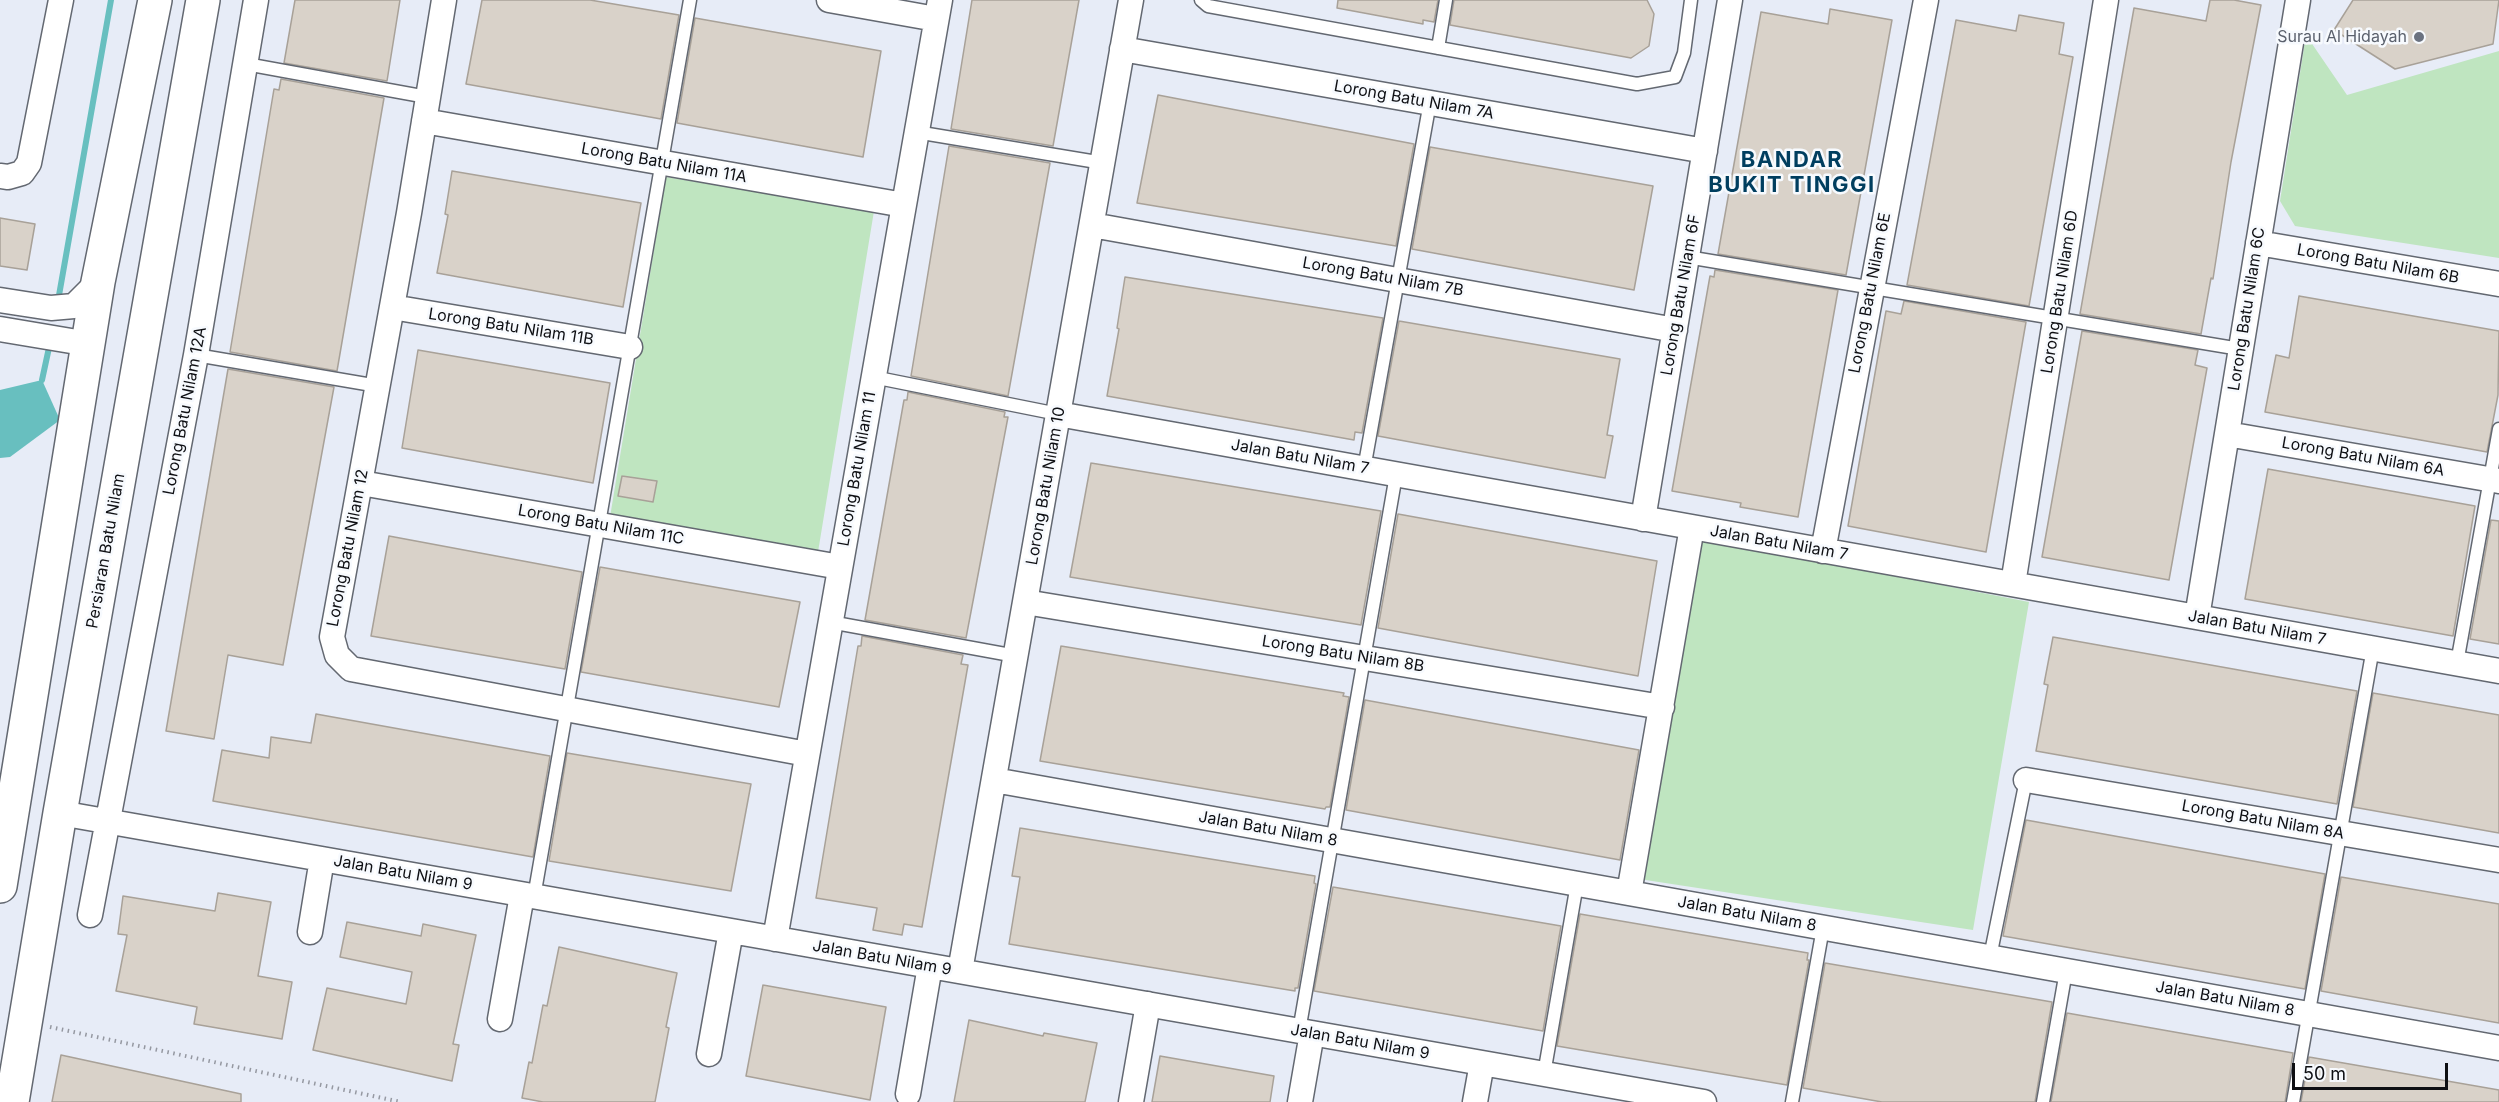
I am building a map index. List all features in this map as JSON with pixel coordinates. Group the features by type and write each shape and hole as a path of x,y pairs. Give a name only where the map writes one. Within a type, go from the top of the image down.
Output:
{"main road":[{"path":"0,886 69,473 66,340 99,282 155,0"},
{"name":"Persiaran Batu Nilam","path":"12,1102 60,813 203,0"},
{"path":"69,473 103,462 119,371 142,354"},
{"path":"7,843 41,822 64,691 85,671"}],"street":[{"path":"4,176 22,173 29,163 61,0"},
{"name":"Lorong Batu Nilam 12A","path":"90,915 196,356 256,0"},
{"name":"Lorong Batu Nilam 12","path":"444,0 392,307 332,637 337,655 351,669 566,711 807,754"},
{"path":"829,0 938,9"},
{"name":"Lorong Batu Nilam 10","path":"960,971 1131,0"},
{"name":"Lorong Batu Nilam 6F","path":"1643,519 1730,0"},
{"name":"Lorong Batu Nilam 6E","path":"1823,551 1926,0"},
{"name":"Lorong Batu Nilam 6D","path":"2013,584 2106,0"},
{"name":"Lorong Batu Nilam 6C","path":"2197,617 2298,0"},
{"name":"Lorong Batu Nilam 11","path":"775,939 938,9"},
{"name":"Lorong Batu Nilam 7A","path":"1122,48 1705,151"},
{"name":"Lorong Batu Nilam 11A","path":"424,121 904,205"},
{"name":"Lorong Batu Nilam 7B","path":"1092,225 1675,330"},
{"name":"Lorong Batu Nilam 6B","path":"2258,243 2499,284"},
{"path":"0,300 63,307 99,282"},
{"name":"Lorong Batu Nilam 11B","path":"392,307 630,346"},
{"path":"0,329 66,340"},
{"name":"Jalan Batu Nilam 7","path":"1058,414 2499,671"},
{"name":"Lorong Batu Nilam 6A","path":"2227,434 2494,480"},
{"name":"Lorong Batu Nilam 11C","path":"361,483 840,567"},
{"path":"1629,893 1692,527"},
{"name":"Lorong Batu Nilam 8B","path":"1025,602 1662,707"},
{"name":"Jalan Batu Nilam 8","path":"994,780 2499,1048"},
{"name":"Lorong Batu Nilam 8A","path":"2026,780 2499,860"},
{"name":"Jalan Batu Nilam 9","path":"60,813 1544,1074 1650,1097 1704,1102"},
{"path":"309,932 322,859"},
{"path":"500,1019 528,896"},
{"path":"710,1054 731,931"},
{"path":"908,1094 930,966"},
{"path":"1131,1102 1148,1004"},
{"path":"1300,1102 1305,1032"},
{"path":"1475,1102 1482,1063"}],"lane":[{"path":"528,896 566,711 690,0"},
{"path":"1201,0 1208,6 1637,84 1675,77 1684,53 1691,0"},
{"path":"1438,48 1446,0"},
{"path":"246,64 427,97"},
{"path":"1364,469 1430,102"},
{"path":"916,132 1102,163"},
{"path":"1688,257 2241,350"},
{"path":"196,356 378,386"},
{"path":"873,378 1058,414"},
{"path":"2457,663 2494,480 2499,429"},
{"path":"1305,1032 1332,840 1396,475"},
{"path":"830,622 1016,656"},
{"path":"2294,1102 2373,648"},
{"path":"1990,957 2026,780"},
{"path":"1544,1074 1577,884"},
{"path":"1792,1102 1823,928"},
{"path":"2043,1102 2066,971"}],"path":[{"path":"41,1025 401,1102"}],"shaded area":[{"path":"2306,35 2347,95 2499,51 2499,258 2295,226 2280,201"},
{"path":"666,177 874,211 818,552 610,517"},
{"path":"42,380 60,420 10,457 0,458 0,390"},
{"path":"1698,538 2029,602 1973,930 1639,879"}],"building":[{"path":"295,0 400,0 387,81 284,63"},
{"path":"482,0 590,0 679,15 661,119 466,84"},
{"path":"972,0 1079,0 1053,146 951,129"},
{"path":"1338,0 1438,0 1434,22 1423,20 1423,24 1337,8"},
{"path":"1454,0 1647,0 1654,14 1649,46 1631,58 1450,25"},
{"path":"2210,0 2234,0 2261,5 2231,162 2213,279 2211,278 2201,334 2080,314 2134,8 2206,21"},
{"name":"Surau Al Hidayah","path":"2353,0 2499,0 2493,44 2395,69 2334,30"},
{"path":"1830,9 1892,20 1846,275 1718,254 1761,12 1828,24"},
{"path":"2019,15 2064,23 2059,54 2073,57 2029,306 1907,285 1956,20 2016,31"},
{"path":"695,18 881,51 863,157 677,123"},
{"path":"281,79 384,98 337,371 230,352 274,89 279,90"},
{"path":"1158,95 1414,144 1396,246 1137,203"},
{"path":"949,146 1050,163 1008,396 911,376"},
{"path":"1430,147 1653,186 1634,290 1412,249"},
{"path":"452,171 641,203 623,307 437,273 448,215 445,214"},
{"path":"0,218 35,224 27,270 0,266"},
{"path":"1715,270 1838,290 1798,517 1740,507 1741,503 1672,491 1710,276 1714,277"},
{"path":"1125,277 1383,318 1362,433 1355,432 1354,440 1107,396 1119,329 1117,328"},
{"path":"2299,296 2499,331 2498,395 2487,452 2265,412 2276,355 2289,358"},
{"path":"1904,301 2026,322 1986,552 1848,526 1886,311 1901,314"},
{"path":"1399,321 1620,359 1607,435 1613,436 1605,478 1378,436"},
{"path":"2082,331 2198,350 2195,365 2207,368 2169,580 2042,557"},
{"path":"418,350 610,383 593,483 402,448"},
{"path":"228,369 334,387 283,665 228,655 214,739 166,731"},
{"path":"908,392 1005,412 1004,417 1008,417 966,638 865,620 904,400 907,400"},
{"path":"1091,463 1381,511 1361,625 1070,577"},
{"path":"2268,469 2475,506 2453,636 2245,599"},
{"path":"622,476 657,481 653,502 618,496"},
{"path":"1398,514 1657,561 1638,676 1378,628"},
{"path":"2491,520 2499,521 2499,644 2470,639"},
{"path":"389,536 582,572 565,669 371,636"},
{"path":"600,567 800,602 779,707 581,672"},
{"path":"862,636 963,655 961,664 968,665 922,927 904,924 902,935 873,930 877,908 816,898 858,646 861,646"},
{"path":"2053,637 2357,691 2337,804 2036,751 2048,685 2044,684"},
{"path":"1061,646 1344,693 1343,696 1349,697 1330,807 1325,809 1040,761"},
{"path":"2373,693 2499,715 2499,833 2353,807"},
{"path":"1365,700 1639,750 1620,860 1346,810"},
{"path":"316,714 550,756 533,857 213,801 222,750 269,758 271,737 311,743"},
{"path":"567,753 751,784 731,891 549,861"},
{"path":"2026,820 2325,874 2305,989 2003,936"},
{"path":"1020,828 1315,876 1314,883 1316,884 1298,988 1295,988 1295,991 1009,944 1020,877 1012,876"},
{"path":"2341,877 2499,904 2499,1023 2321,991"},
{"path":"1333,887 1561,926 1543,1031 1314,991"},
{"path":"218,893 271,902 258,976 292,982 282,1039 194,1024 197,1007 116,991 127,935 118,934 123,896 215,911"},
{"path":"1580,914 1808,953 1807,960 1809,960 1787,1085 1557,1046"},
{"path":"347,922 421,936 423,924 476,935 453,1044 459,1045 452,1081 313,1050 327,988 406,1004 412,972 340,957"},
{"path":"559,947 677,973 655,1102 543,1102 522,1098 529,1062 532,1063 543,1005 547,1006"},
{"path":"1825,963 2052,1002 2035,1102 1882,1102 1803,1088"},
{"path":"763,985 886,1007 870,1100 746,1076"},
{"path":"2067,1013 2293,1053 2285,1102 2051,1102"},
{"path":"969,1020 1043,1036 1044,1033 1097,1043 1085,1102 954,1102"},
{"path":"61,1055 241,1094 241,1102 52,1102"},
{"path":"1160,1056 1274,1076 1270,1102 1152,1102"},
{"path":"2309,1057 2499,1090 2499,1102 2301,1102"}],"waterway":[{"path":"58,301 111,0"},
{"path":"42,380 50,343"}],"place":[{"name":"Surau Al Hidayah","path":"2419,37"}],"district":[{"name":"BANDAR BUKIT TINGGI","path":"1792,172"}]}
